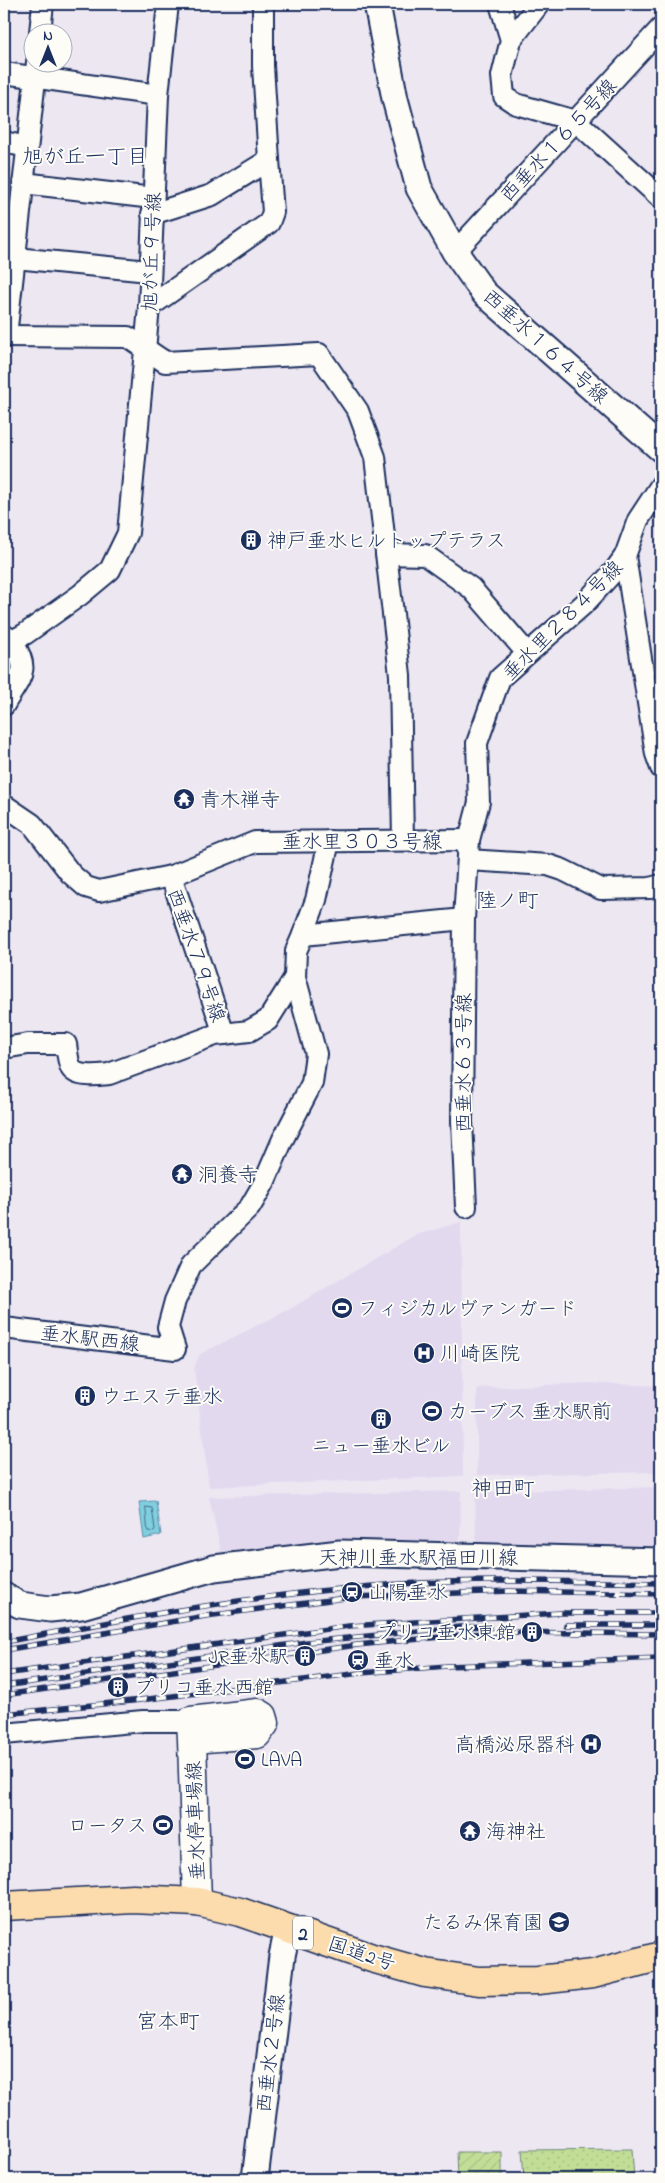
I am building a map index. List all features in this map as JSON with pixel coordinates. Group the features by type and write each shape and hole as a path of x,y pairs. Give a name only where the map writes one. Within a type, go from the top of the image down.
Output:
{"highway":[{"name":"国道2号","path":"4,1906 133,1899 198,1902 240,1912 372,1958 418,1970 479,1981 525,1978 538,1980 593,1974 661,1956"}],"main road":[{"name":"垂水停車場線","path":"192,1730 198,1902"}],"street":[{"path":"41,22 43,4"},
{"name":"旭が丘９号線","path":"8,638 25,634 80,595 110,570 128,533 146,351 158,95 168,4"},
{"path":"149,307 269,223 273,212 263,66 263,4"},
{"name":"西垂水１６４号線","path":"378,4 395,99 419,188 455,252 484,292 661,449"},
{"path":"500,4 511,40"},
{"path":"539,4 511,40 502,76 504,96 516,104 576,121 661,198"},
{"name":"西垂水１６５号線","path":"455,252 661,28"},
{"path":"4,73 22,71"},
{"path":"36,72 23,183 11,218 15,258 7,306 5,336 128,337 146,351 165,362 319,354 358,411 375,456 400,675 403,840"},
{"path":"46,72 158,95"},
{"path":"4,142 27,146"},
{"path":"23,183 153,206 212,194 269,160"},
{"path":"15,258 149,271"},
{"path":"661,485 638,520 626,556 656,754 661,768"},
{"path":"386,554 425,554 471,588 527,653"},
{"name":"垂水里２８４号線","path":"464,919 468,850 479,802 477,743 500,678 585,602 626,556"},
{"path":"4,705 24,669 22,656 8,638"},
{"path":"4,805 32,824 72,874 86,887 99,891 171,876"},
{"name":"垂水里３０３号線","path":"171,876 255,842 403,840 548,865 563,870 601,889 650,888 661,885"},
{"path":"4,1048 28,1044 66,1044 72,1069 76,1073 96,1076 109,1074 215,1035 249,1031 268,1020 295,977 296,951 316,900 329,841"},
{"name":"西垂水７９号線","path":"171,876 224,1034"},
{"path":"303,935 464,919"},
{"name":"西垂水６３号線","path":"464,919 462,1121 466,1207"},
{"name":"垂水駅西線","path":"4,1328 175,1349 168,1327 175,1301 191,1265 250,1207 264,1183 283,1139 312,1083 316,1054 295,977"},
{"name":"天神川垂水駅福田川線","path":"4,1596 20,1605 50,1609 81,1606 214,1568 340,1553 661,1561"},
{"path":"4,1734 144,1721 192,1730"},
{"name":"西垂水２号線","path":"255,2179 282,1956 288,1928"}],"shaded area":[{"path":"461,1222 463,1476 209,1487 194,1368 200,1354 288,1310 416,1235"},
{"path":"588,1383 661,1386 661,1472 477,1475 477,1388"},
{"path":"661,1487 661,1550 476,1543 475,1492"},
{"path":"461,1491 460,1541 377,1540 221,1552 209,1497"}],"green space":[{"path":"632,2149 634,2179 524,2179 522,2150"},
{"path":"457,2152 502,2152 502,2179 458,2179"}],"water":[{"path":"156,1501 161,1535 144,1539 139,1502"}],"railway":[{"path":"4,1642 220,1604 351,1588 467,1581 661,1583"},
{"path":"4,1650 206,1616 353,1597 510,1591 661,1594"},
{"path":"4,1674 349,1626 560,1613 661,1613"},
{"path":"566,1625 661,1625"},
{"path":"4,1686 307,1642 460,1627 489,1626"},
{"path":"4,1695 357,1645 494,1632 661,1634"},
{"path":"4,1714 132,1701 361,1673 447,1666 661,1658"}],"place":[{"name":"神戸垂水ヒルトップテラス","path":"251,540"},
{"name":"青木禅寺","path":"184,799"},
{"name":"洞養寺","path":"182,1174"},
{"name":"フィジカルヴァンガード","path":"342,1308"},
{"name":"川崎医院","path":"424,1353"},
{"name":"ウエステ垂水","path":"85,1396"},
{"name":"カーブス 垂水駅前","path":"432,1411"},
{"name":"ニュー垂水ビル","path":"381,1419"},
{"name":"山陽垂水","path":"352,1592"},
{"name":"プリコ垂水東館","path":"532,1632"},
{"name":"JR垂水駅","path":"305,1656"},
{"name":"垂水","path":"358,1660"},
{"name":"プリコ垂水西館","path":"118,1687"},
{"name":"高橋泌尿器科","path":"591,1744"},
{"name":"LAVA","path":"245,1759"},
{"name":"ロータス","path":"163,1825"},
{"name":"海神社","path":"470,1831"},
{"name":"たるみ保育園","path":"559,1922"}],"district":[{"name":"旭が丘一丁目","path":"85,156"},
{"name":"陸ノ町","path":"507,900"},
{"name":"神田町","path":"503,1488"},
{"name":"宮本町","path":"168,2021"}]}
